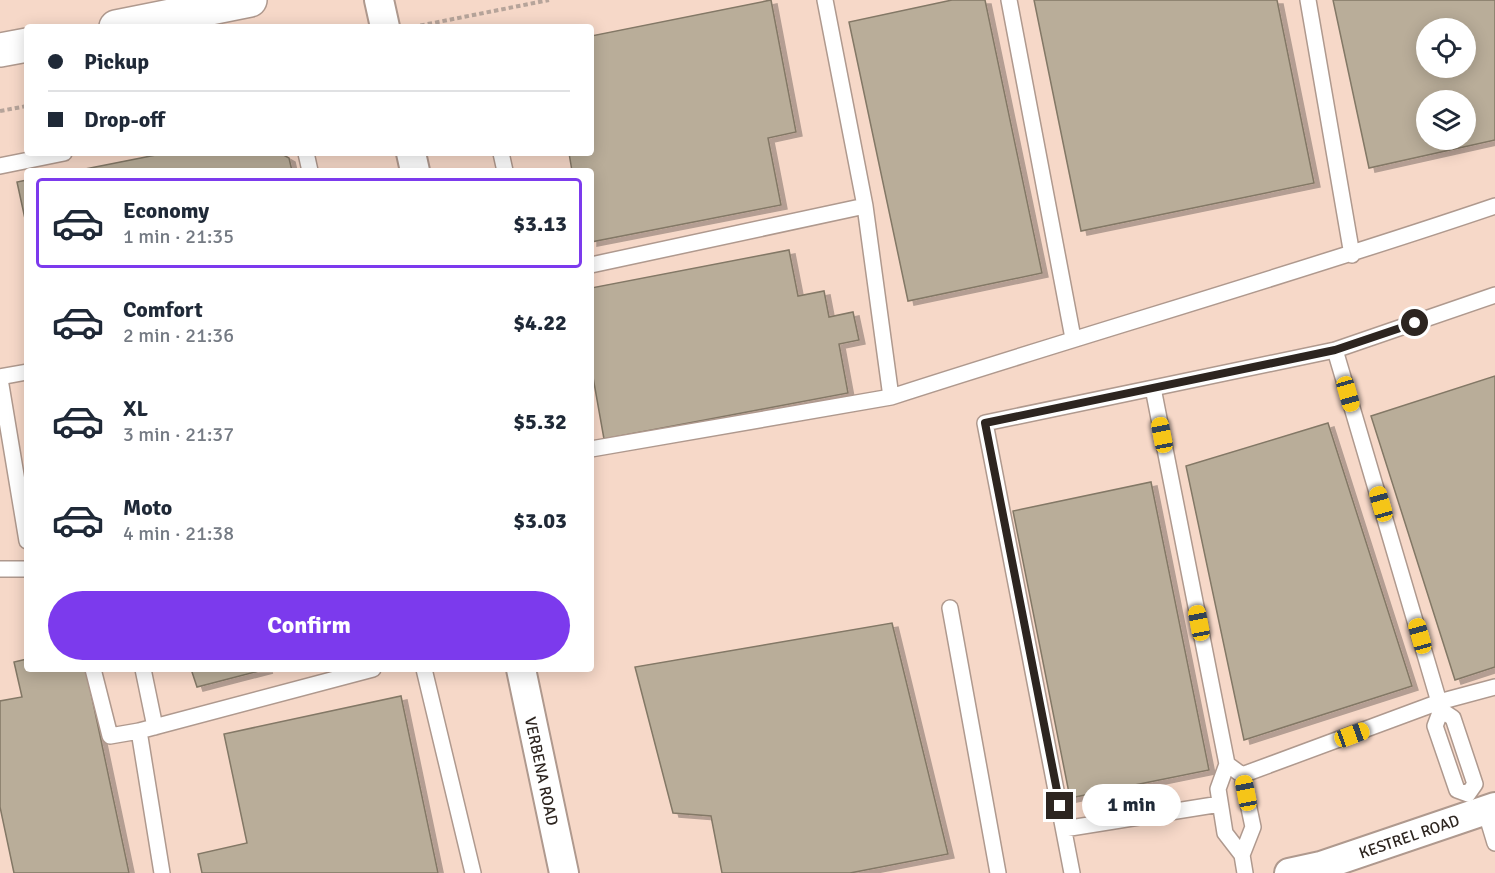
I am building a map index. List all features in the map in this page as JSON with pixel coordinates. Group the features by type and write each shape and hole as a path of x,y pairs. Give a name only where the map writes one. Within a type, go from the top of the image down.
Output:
{"main road":[{"path":"131,24 250,0"},
{"path":"0,50 24,46"}],"street":[{"path":"379,0 384,24"},
{"name":"VERBENA ROAD","path":"521,672 564,873"},
{"name":"KESTREL ROAD","path":"1289,873 1321,866 1481,807"}],"lane":[{"path":"825,0 865,206 891,397"},
{"path":"1009,0 1073,338"},
{"path":"1308,0 1352,255"},
{"path":"0,166 49,156"},
{"path":"594,264 865,206"},
{"path":"594,448 891,397 1073,338 1352,255 1495,206"},
{"path":"1072,873 985,423 1335,350 1495,295"},
{"path":"1335,350 1440,706 1436,726 1457,790 1481,807 1495,843"},
{"path":"24,373 0,378 24,523"},
{"path":"1153,388 1227,764 1218,789 1225,833 1242,855 1245,873"},
{"path":"0,569 24,569"},
{"path":"950,608 998,873"},
{"path":"94,672 111,736 155,727 362,672"},
{"path":"144,672 155,727"},
{"path":"425,672 473,873"},
{"path":"1242,775 1495,687"},
{"path":"139,731 162,873"},
{"path":"1227,764 1242,775 1253,827 1242,855"},
{"path":"1064,829 1221,804"}],"path":[{"path":"428,24 549,0"},
{"path":"0,111 24,107"}],"shaded area":[{"path":"0,0 1495,0 1495,873 0,873"}],"building":[{"path":"771,0 796,132 768,138 781,205 594,241 594,168 572,168 570,156 594,156 594,35"},
{"path":"952,0 985,0 1042,273 908,301 849,22"},
{"path":"1034,0 1277,0 1314,183 1081,231"},
{"path":"1333,0 1495,0 1495,140 1476,144 1476,90 1416,90 1416,150 1450,150 1369,168"},
{"path":"151,156 285,156 289,158 291,168 90,168"},
{"path":"24,181 24,214 17,182"},
{"path":"789,250 798,296 824,291 829,317 853,312 859,340 839,344 848,393 604,439 594,383 594,287"},
{"path":"1495,376 1495,667 1455,680 1371,416"},
{"path":"1328,423 1412,686 1244,740 1186,466"},
{"path":"1151,482 1209,770 1070,798 1013,511"},
{"path":"892,623 948,854 850,873 722,873 711,816 673,813 635,667"},
{"path":"24,660 24,672 87,672 129,873 14,873 0,807 0,701 22,697 14,662"},
{"path":"192,672 255,672 197,687"},
{"path":"401,696 438,873 202,873 198,854 247,843 224,734"}],"route":[{"path":"1060,806 985,423 1335,350 1415,323"}]}
